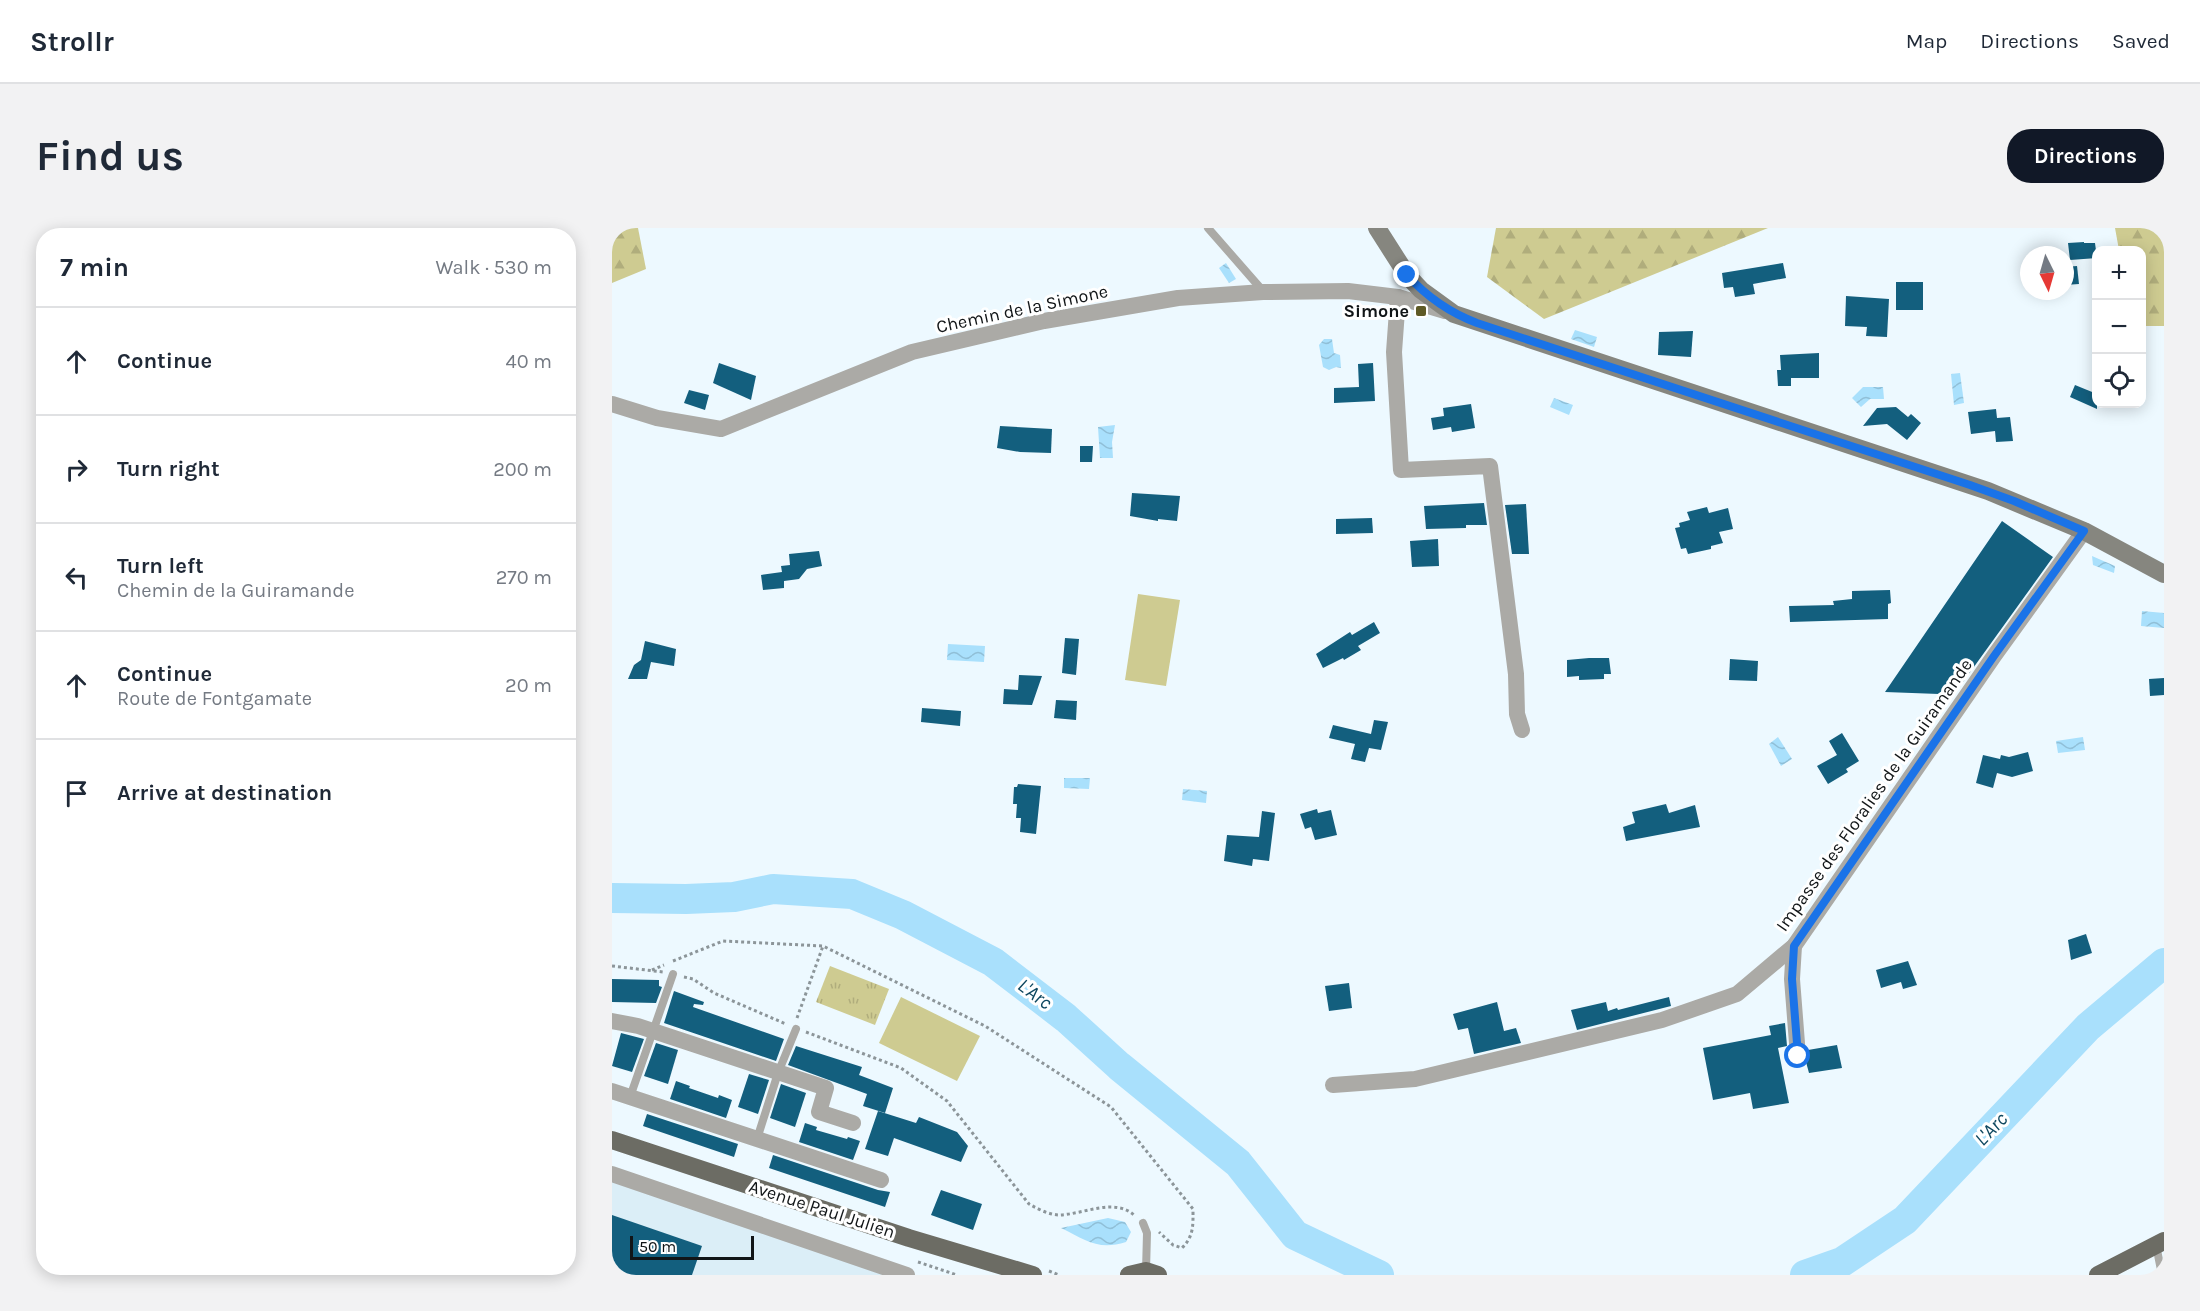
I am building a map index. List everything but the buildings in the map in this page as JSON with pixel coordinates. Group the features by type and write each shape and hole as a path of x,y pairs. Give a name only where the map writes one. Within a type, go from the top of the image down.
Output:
{"main road":[{"name":"Avenue Paul Julien","path":"612,1140 909,1238 1033,1275"},
{"path":"2098,1275 2160,1243"}],"street":[{"path":"1377,228 1421,290 1454,314 2014,501 2084,531 2164,574"},
{"name":"Chemin de la Simone","path":"612,404 657,418 722,429 912,352 1044,321 1178,298 1263,292 1348,291 1398,297 1454,314"},
{"path":"1398,297 1394,352 1401,470 1490,466 1516,674 1517,714 1522,730"},
{"name":"Impasse des Floralies de la Guiramande","path":"1333,1085 1415,1079 1662,1020 1737,994 1794,946 1988,665 2084,531"},
{"path":"1794,946 1792,979 1798,1056"},
{"path":"612,1021 638,1026 826,1088 819,1112 853,1123"},
{"path":"612,1091 881,1180"},
{"path":"612,1174 880,1270 907,1275"}],"lane":[{"path":"1208,228 1263,292"},
{"path":"630,1097 673,974"},
{"path":"757,1139 778,1072 795,1028"},
{"path":"1138,1274 1147,1233 1143,1223"},
{"path":"2160,1243 2162,1275"}],"path":[{"path":"652,970 723,941 823,946 985,1026 1111,1107 1193,1209 1194,1227 1191,1239 1182,1248 1173,1245 1157,1230 1147,1233"},
{"path":"795,1028 823,946"},
{"path":"612,966 652,970 693,979 714,993 795,1028 901,1068 947,1101 1029,1204 1042,1212 1059,1215 1107,1207 1129,1210 1143,1223"}],"shaded area":[{"path":"612,1182 896,1275 612,1275"}],"green space":[{"path":"612,228 638,228 646,269 612,283"},
{"path":"1496,228 1768,228 1544,319 1487,277"},
{"path":"2115,228 2164,228 2164,326 2146,326 2146,246 2118,246"},
{"path":"1138,594 1180,600 1166,686 1125,680"},
{"path":"830,966 889,989 875,1025 816,1002"},
{"path":"901,997 980,1036 957,1081 879,1043"}],"water":[{"path":"1226,263 1236,279 1229,283 1219,268"},
{"path":"1575,330 1597,337 1594,347 1571,339"},
{"path":"1324,339 1332,339 1334,353 1340,355 1341,368 1336,367 1329,370 1323,367 1319,345"},
{"path":"1960,373 1964,403 1954,405 1951,374"},
{"path":"1863,387 1883,387 1884,399 1870,399 1861,407 1852,398"},
{"path":"1554,398 1573,405 1569,415 1550,407"},
{"path":"1115,425 1112,442 1113,458 1100,458 1098,427"},
{"path":"2092,556 2115,566 2114,573 2093,565"},
{"path":"2142,611 2164,613 2164,628 2141,626"},
{"path":"948,644 985,646 984,662 947,660"},
{"path":"1778,737 1792,759 1781,766 1769,744"},
{"path":"2083,737 2085,750 2058,753 2056,741"},
{"path":"1064,778 1090,778 1089,789 1064,788"},
{"path":"1183,789 1207,791 1206,803 1182,800"},
{"path":"1108,1218 1125,1222 1131,1232 1126,1242 1100,1245 1061,1228"}],"waterway":[{"name":"L'Arc","path":"612,898 734,897 773,889 852,894 903,915 993,962 1066,1018 1119,1066 1238,1163 1295,1235 1379,1275"},
{"name":"L'Arc","path":"1805,1275 1842,1262 1905,1220 2088,1027 2164,963"}],"place":[{"name":"Simone","path":"1421,311"}],"route":[{"path":"1407,275 1421,290 1454,314 1477,323 1970,485 2047,514 2084,531 1994,656 1794,946 1792,979 1798,1056"}]}
